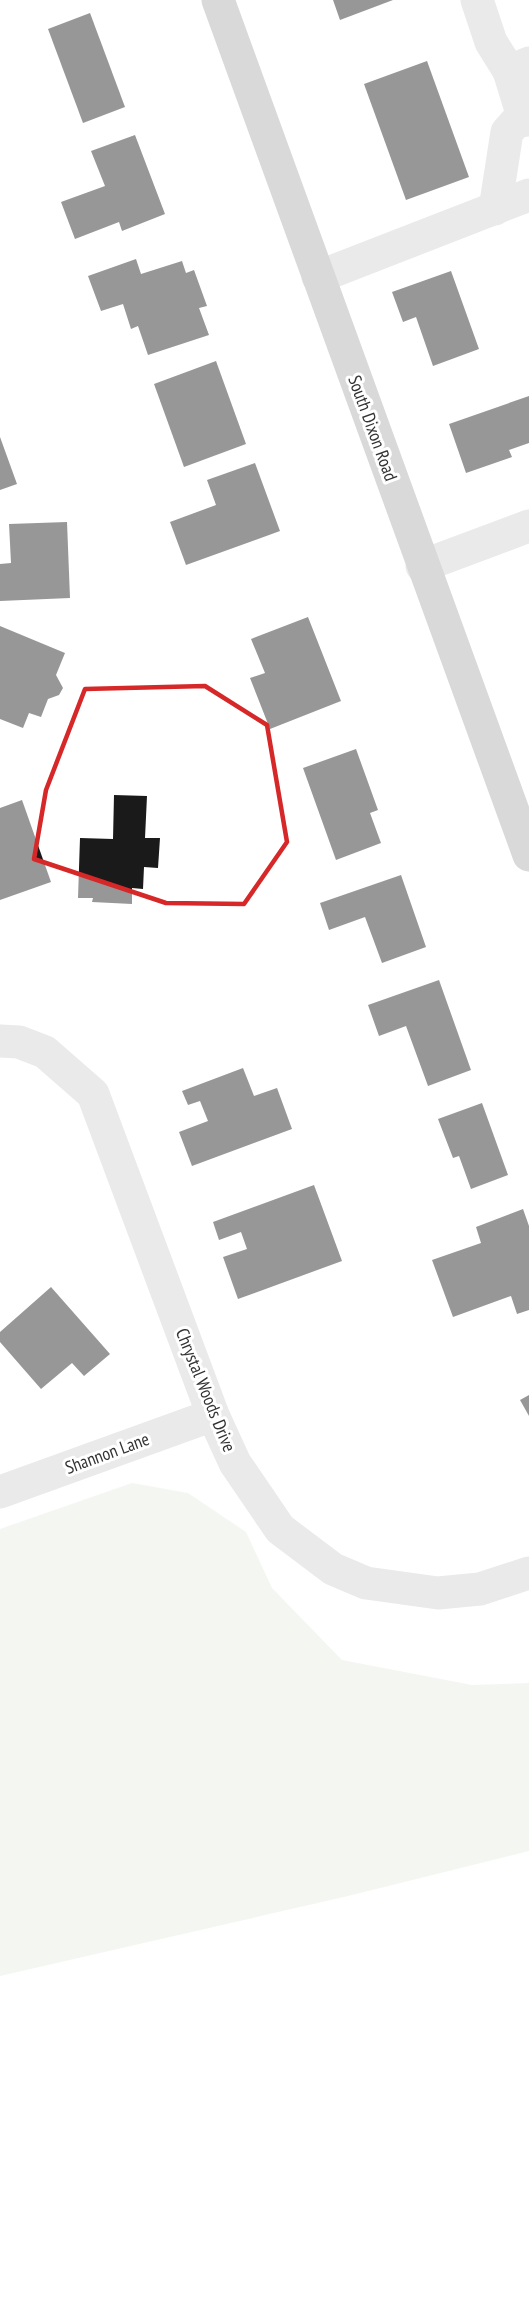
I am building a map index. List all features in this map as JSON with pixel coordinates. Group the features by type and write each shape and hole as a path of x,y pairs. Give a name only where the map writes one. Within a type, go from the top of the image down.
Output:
{"main road":[{"name":"South Dixon Road","path":"218,0 529,855"}],"street":[{"path":"477,0 490,42 519,67 527,120 515,123 507,132 495,209"},
{"path":"318,277 529,195"},
{"path":"422,566 529,526"},
{"name":"Chrystal Woods Drive","path":"0,1041 19,1042 45,1052 93,1094 213,1414 235,1463 280,1529 333,1569 366,1583 438,1593 480,1589 529,1573"},
{"name":"Shannon Lane","path":"0,1492 213,1414"}],"highlighted area":[{"path":"205,686 267,725 287,842 244,904 166,903 34,859 46,790 85,689"}],"shaded area":[{"path":"132,1483 188,1493 246,1532 272,1588 342,1660 472,1685 529,1683 529,1851 348,1896 0,1976 0,1529"}],"building":[{"path":"333,0 393,0 340,20"},
{"path":"90,13 125,107 83,123 48,29"},
{"path":"427,61 469,177 406,200 364,84"},
{"path":"135,135 165,214 122,231 119,222 75,239 61,202 105,186 91,151"},
{"path":"136,259 141,274 182,261 186,273 194,270 207,306 199,308 209,335 148,355 138,326 131,329 123,304 101,311 88,276"},
{"path":"451,271 479,349 433,366 416,317 403,322 392,292"},
{"path":"216,361 246,444 184,467 154,384"},
{"path":"529,396 529,443 509,450 512,457 466,473 449,424"},
{"path":"0,437 17,484 0,490"},
{"path":"255,463 280,531 186,565 170,522 216,505 207,480"},
{"path":"67,522 70,598 0,601 0,564 11,563 9,524"},
{"path":"308,617 341,701 270,729 250,678 265,673 251,639"},
{"path":"0,626 65,653 56,675 63,688 59,695 48,699 41,717 29,713 23,728 0,719"},
{"path":"356,749 378,810 370,813 381,843 336,860 303,768"},
{"path":"114,795 147,796 145,838 160,838 158,868 144,867 143,889 132,888 132,904 92,902 93,898 78,898 80,838 113,839"},
{"path":"22,800 51,882 0,900 0,808"},
{"path":"401,875 426,947 382,963 365,917 329,930 320,903"},
{"path":"439,980 471,1070 428,1086 406,1026 379,1036 368,1005"},
{"path":"243,1068 254,1096 277,1088 292,1129 192,1166 179,1132 208,1121 200,1101 188,1105 182,1091"},
{"path":"482,1103 508,1175 471,1189 459,1156 453,1158 438,1119"},
{"path":"314,1185 342,1261 238,1299 223,1257 247,1249 241,1232 219,1240 213,1222"},
{"path":"523,1209 529,1226 529,1310 517,1314 511,1296 453,1317 432,1260 481,1243 476,1227"},
{"path":"51,1287 110,1354 84,1376 72,1363 41,1389 0,1342 0,1332"},
{"path":"529,1395 529,1416 520,1400"}]}
